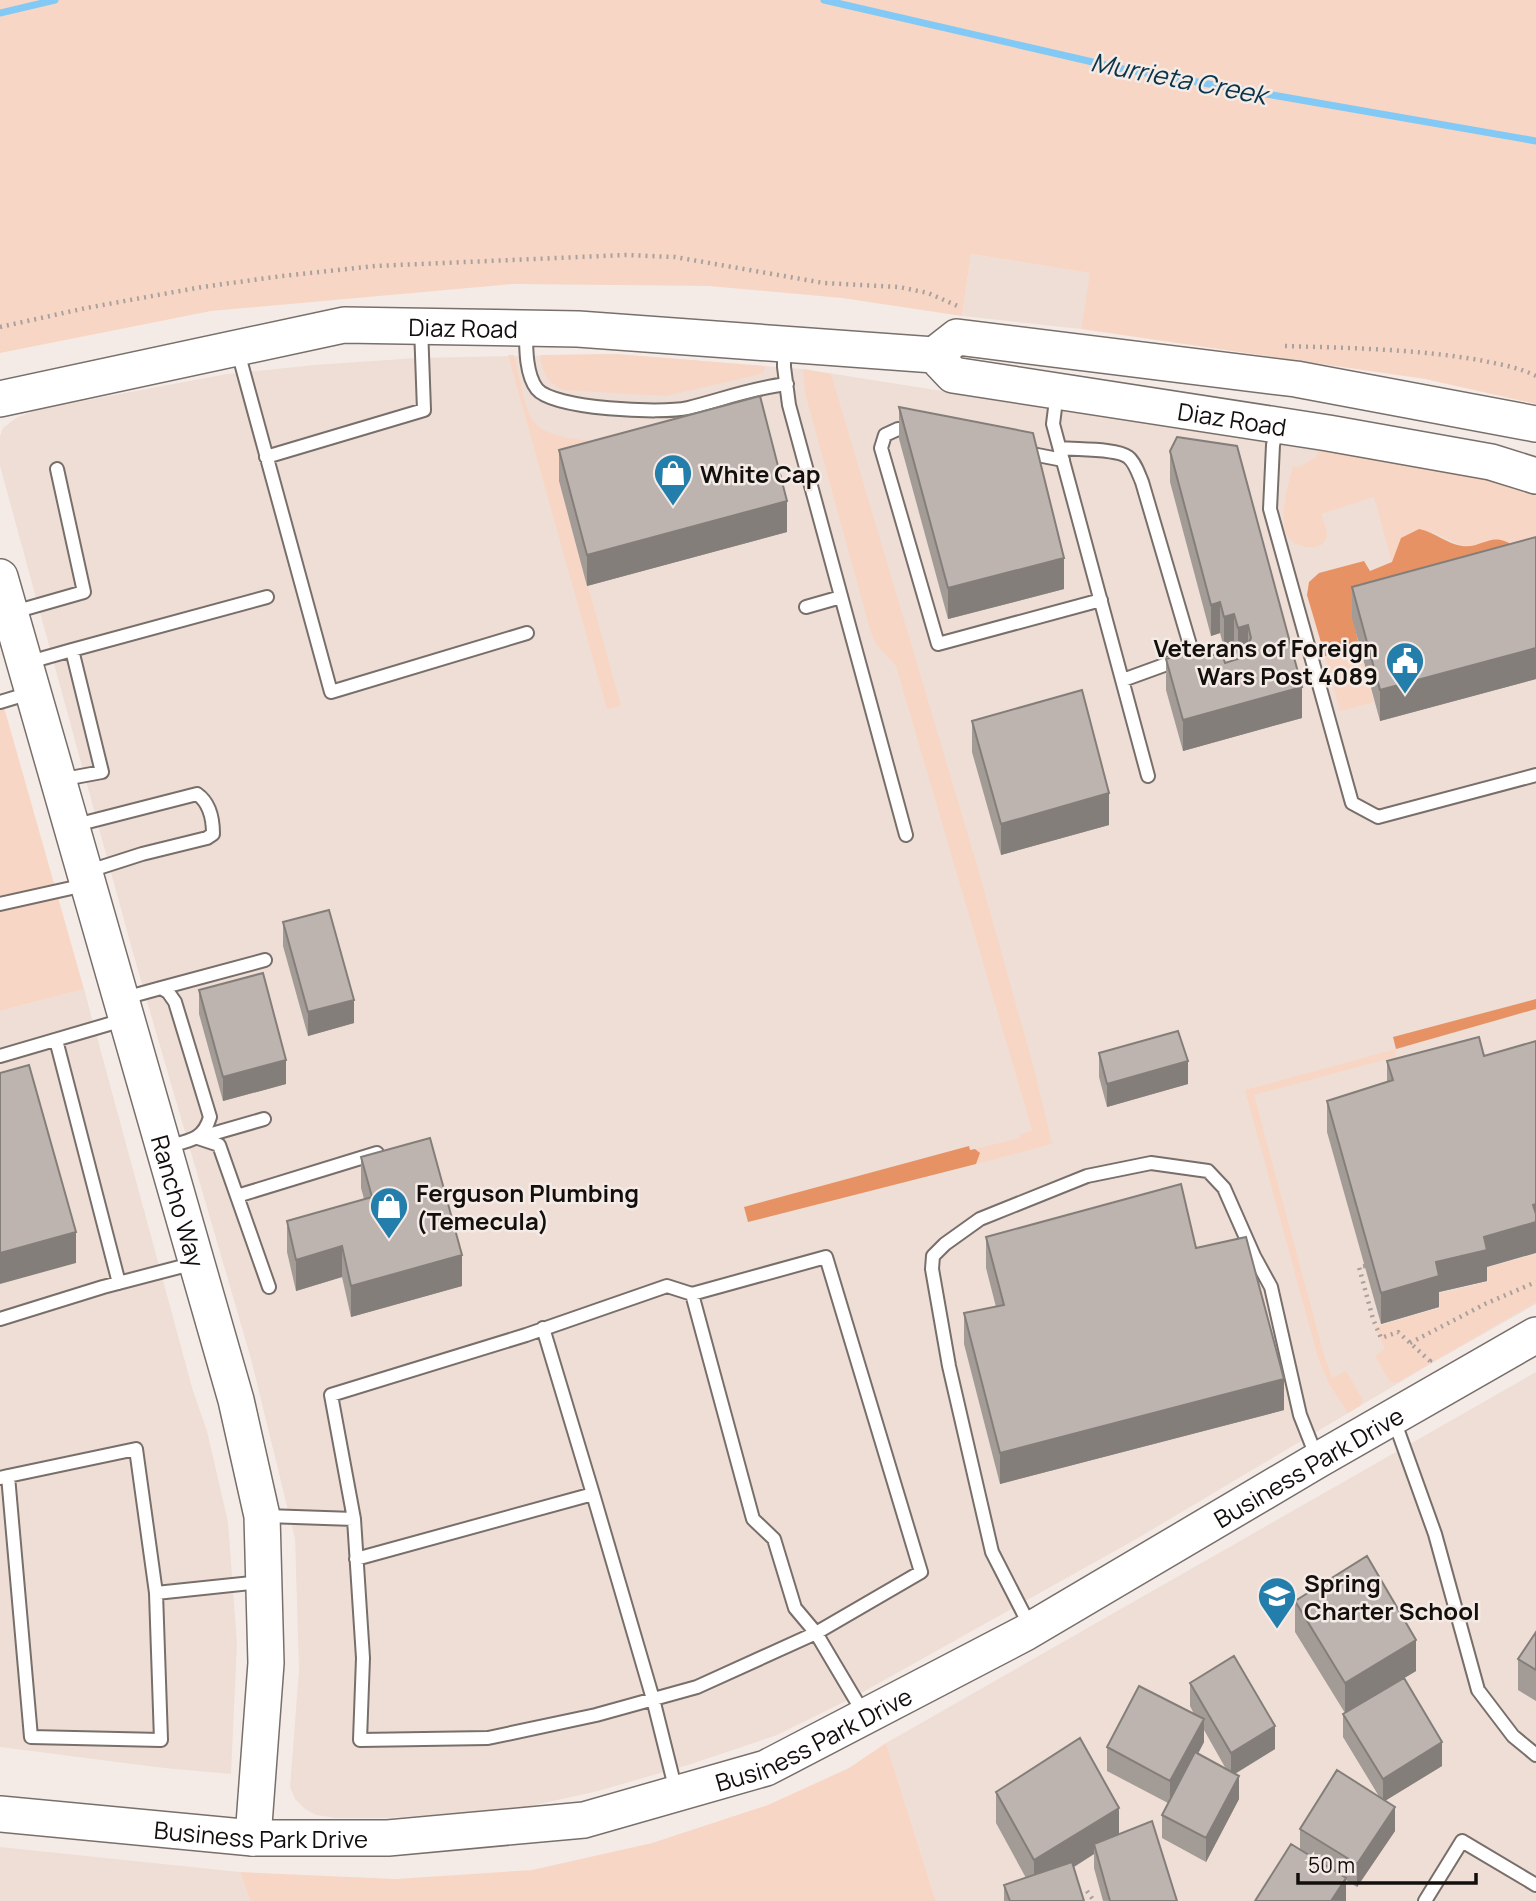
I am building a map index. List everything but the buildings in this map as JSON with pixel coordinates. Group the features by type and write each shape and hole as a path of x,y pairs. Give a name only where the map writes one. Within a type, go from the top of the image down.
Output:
{"street":[{"name":"Diaz Road","path":"0,399 344,325 578,329 934,355 953,375 1278,425 1491,462 1536,476"},
{"name":"Diaz Road","path":"934,355 957,337 1296,379 1536,424"},
{"name":"Rancho Way","path":"0,577 236,1400 262,1516 266,1663 253,1838"},
{"name":"Business Park Drive","path":"0,1814 253,1838 388,1838 584,1820 766,1768 1032,1629 1536,1335"}],"lane":[{"path":"266,457 424,410 421,326"},
{"path":"525,328 533,384 544,396 559,402 652,411 675,410 742,392 787,384"},
{"path":"785,344 789,405 906,835"},
{"path":"237,348 331,692 527,633"},
{"path":"1057,391 1053,425 1148,776"},
{"path":"1278,425 1273,445 1270,509 1352,803 1378,817 1536,775"},
{"path":"926,434 898,429 885,435 880,448 938,644 1101,600"},
{"path":"1008,450 1061,454 1117,453 1128,457 1133,463 1142,482 1190,645 1189,656 1123,680"},
{"path":"10,613 84,592 57,469"},
{"path":"0,702 29,678 72,650 267,597"},
{"path":"806,607 841,597"},
{"path":"58,780 102,772 72,650"},
{"path":"0,904 87,879 132,857 207,838 213,834 211,813 203,798 197,794 72,826"},
{"path":"0,1056 56,1040 161,988 265,960"},
{"path":"161,988 168,992 175,1002 210,1117 207,1128 198,1138"},
{"path":"56,1040 119,1283"},
{"path":"162,1147 264,1119"},
{"path":"198,1138 219,1145 270,1287"},
{"path":"237,1196 389,1150"},
{"path":"1032,1629 992,1552 948,1366 932,1269 933,1256 980,1219 1087,1176 1151,1163 1208,1171 1224,1188 1271,1287 1300,1415 1318,1460"},
{"path":"826,1257 921,1572 816,1633 697,1687 596,1715 488,1738 360,1740 363,1658 354,1519 331,1395 526,1335 667,1286 691,1294 826,1257"},
{"path":"0,1319 197,1262"},
{"path":"691,1294 753,1519 774,1539 795,1608 816,1633 864,1715"},
{"path":"543,1328 653,1699 677,1793"},
{"path":"1393,1416 1435,1534 1478,1690 1513,1736 1536,1755"},
{"path":"136,1449 156,1593 161,1740 31,1737 4,1477 136,1449"},
{"path":"356,1559 593,1494"},
{"path":"262,1516 354,1519"},
{"path":"156,1593 264,1582"},
{"path":"1425,1901 1462,1841 1536,1885"}],"path":[{"path":"0,327 202,287 282,276 389,265 625,255 675,257 824,283 900,287 928,293 960,307"},
{"path":"1282,346 1401,350 1499,364 1536,376"},
{"path":"1365,1266 1359,1267 1381,1338 1398,1332 1430,1361 1420,1367"},
{"path":"1410,1343 1485,1304 1536,1282"},
{"path":"1087,1891 1094,1901"}],"shaded area":[{"path":"0,0 1536,0 1536,404 1425,379 1081,329 1090,273 971,254 962,316 842,298 709,286 513,284 211,311 0,353"},
{"path":"971,254 1091,273 1081,329 962,316"},
{"path":"616,354 803,369 1473,475 1536,494 1536,1304 1138,1538 854,1697 777,1735 598,1791 517,1809 387,1818 336,1818 316,1815 295,1799 290,1787 299,1670 295,1539 251,1359 133,953 0,466 0,436 3,428 16,418 39,409 227,374 416,358"},
{"path":"616,354 765,366 763,373 757,375 665,396 563,390 546,376 540,355"},
{"path":"508,355 514,355 526,404 538,426 547,432 570,438 615,443 559,481 621,706 607,709"},
{"path":"803,369 831,374 976,862 1035,1072 1052,1144 976,1164 980,1153 975,1149 1020,1138 1020,1135 1032,1130 896,666 877,645 871,633 805,393"},
{"path":"1319,450 1473,475 1536,494 1536,568 1491,539 1462,546 1433,532 1401,538 1392,562 1374,497 1321,514 1326,527 1325,541 1315,547 1300,546 1288,537 1285,531 1285,498 1293,466 1299,467 1316,457"},
{"path":"1419,529 1462,546 1492,540 1505,541 1512,545 1353,618 1359,646 1325,656 1307,595 1309,582 1319,573 1364,561 1370,571 1392,562 1401,538"},
{"path":"1359,646 1374,702 1340,711 1325,656"},
{"path":"0,693 84,989 0,1011"},
{"path":"84,989 193,1391 207,1431 228,1522 237,1643 231,1774 0,1747 0,1011"},
{"path":"1536,999 1536,1009 1396,1049 1393,1037"},
{"path":"1396,1049 1395,1057 1254,1095 1332,1378 1346,1371 1363,1400 1360,1406 1348,1413 1329,1384 1318,1358 1245,1090"},
{"path":"969,1146 970,1150 975,1149 980,1153 976,1164 748,1222 744,1207"},
{"path":"1536,1254 1536,1302 1398,1382 1390,1382 1375,1356 1385,1349 1375,1327 1440,1308 1437,1294 1488,1282 1486,1268"},
{"path":"1536,1372 1536,1901 936,1901 886,1743"},
{"path":"886,1743 936,1901 250,1901 240,1872 396,1879 532,1870 652,1843 768,1805 849,1768"},
{"path":"0,1847 240,1872 250,1901 0,1901"}],"waterway":[{"name":"Murrieta Creek","path":"0,13 55,0"},
{"name":"Murrieta Creek","path":"824,0 1123,69 1536,141"}],"place":[{"name":"White Cap","path":"673,507"},
{"name":"Veterans of Foreign Wars Post 4089","path":"1405,695"},
{"name":"Ferguson Plumbing (Temecula)","path":"389,1240"},
{"name":"Spring Charter School","path":"1277,1630"}]}
